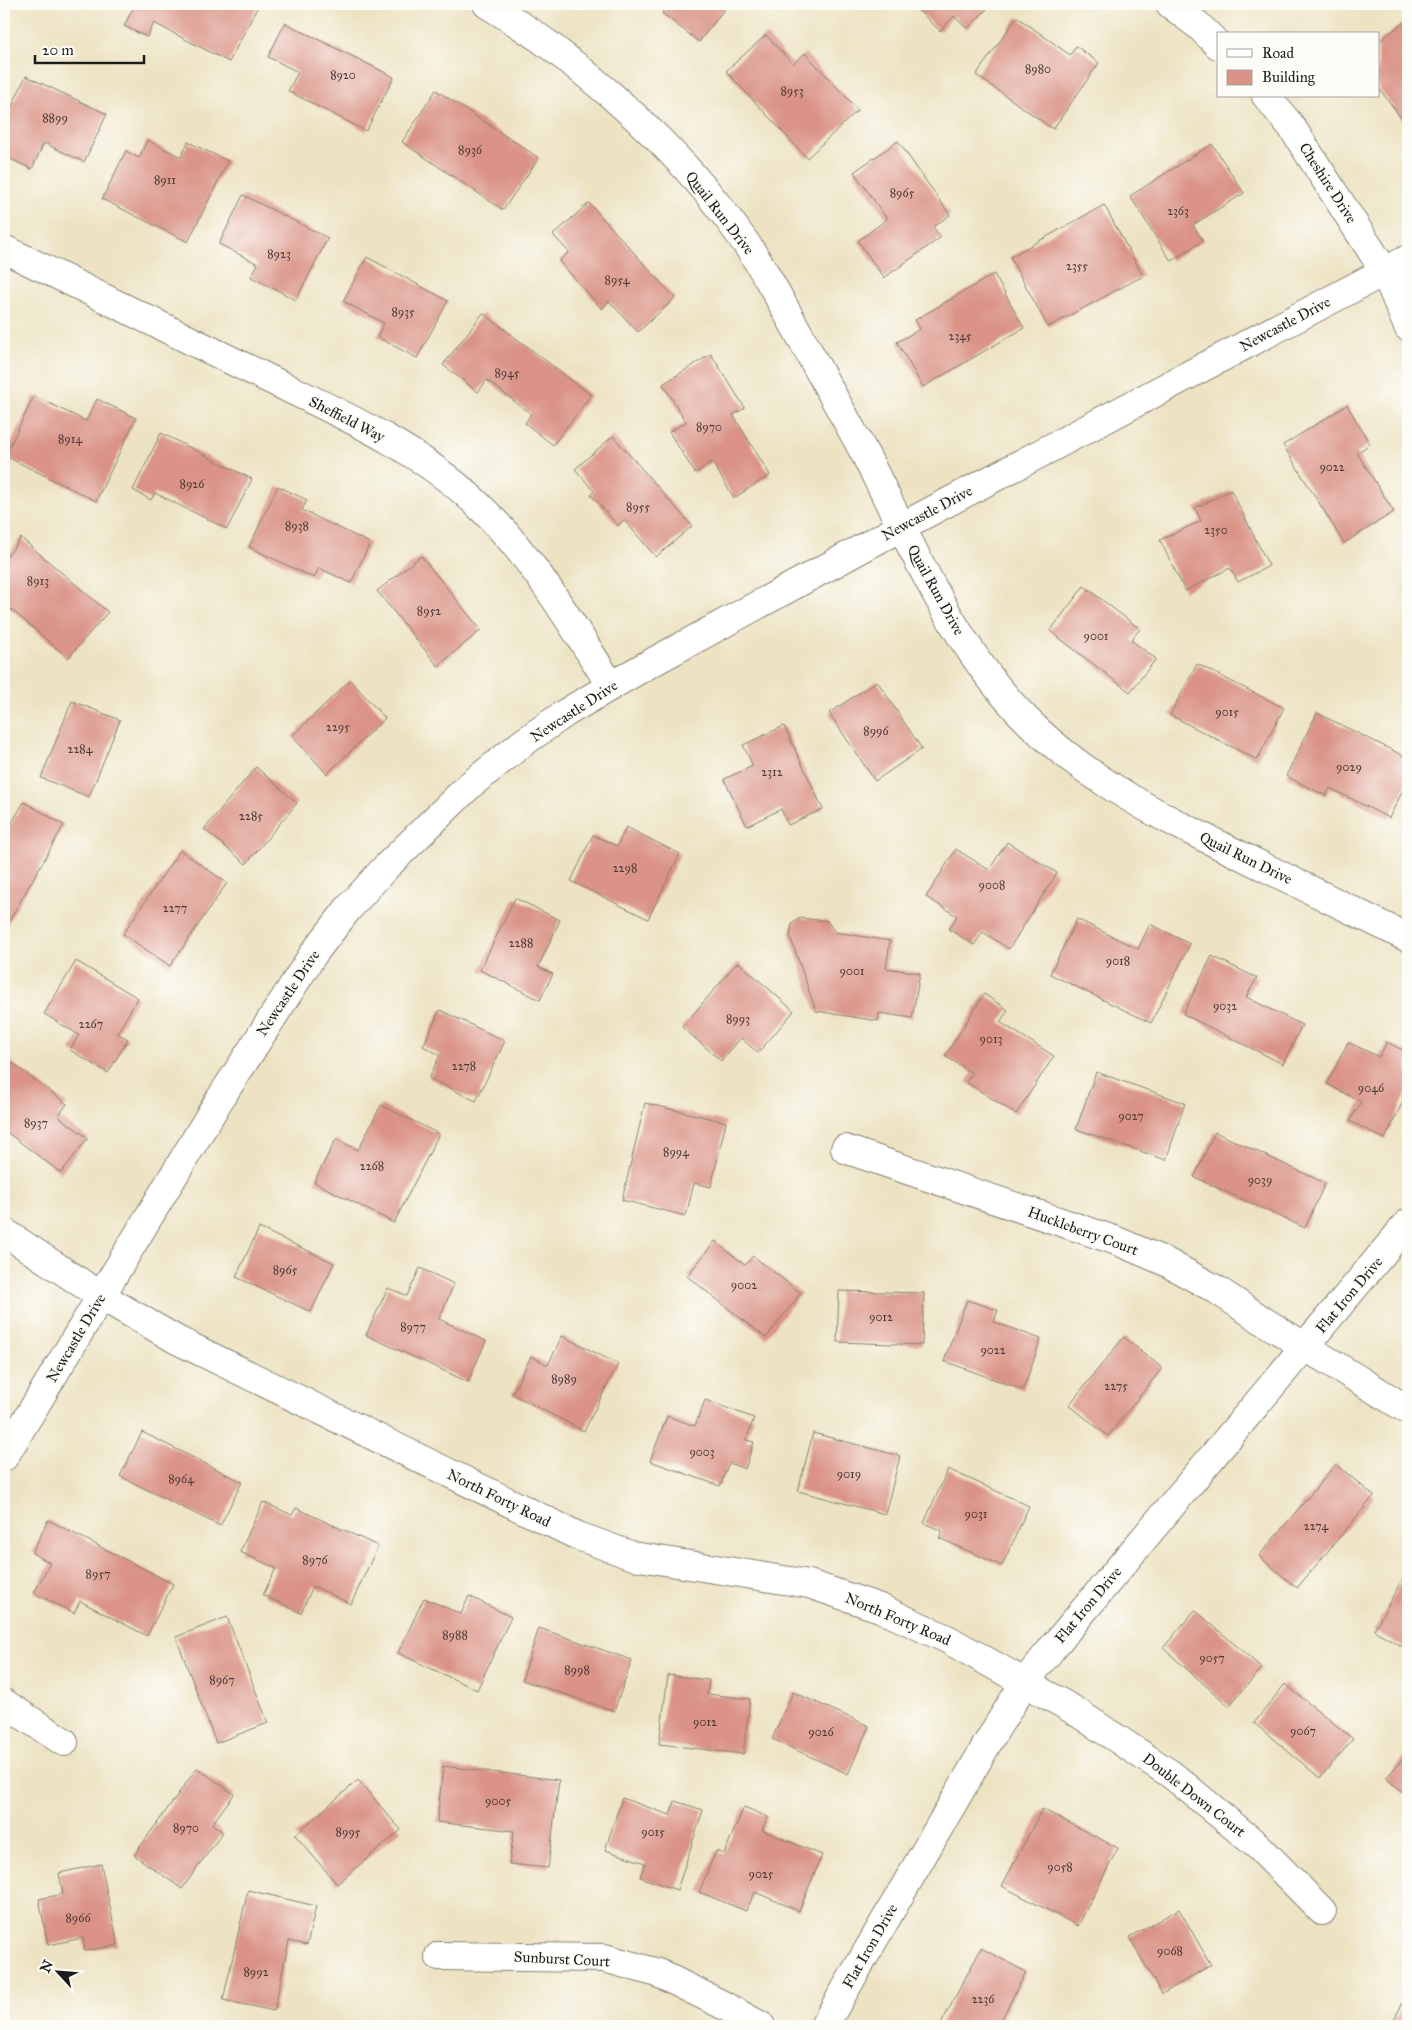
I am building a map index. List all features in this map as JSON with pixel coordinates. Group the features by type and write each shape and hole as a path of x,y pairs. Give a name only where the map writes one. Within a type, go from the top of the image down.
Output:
{"street":[{"name":"Quail Run Drive","path":"487,4 548,44 605,90 658,140 703,188 745,242 867,458 901,527 966,646 1005,696 1050,741 1103,782 1161,817 1408,938"},
{"path":"1170,4 1199,26 1217,44"},
{"name":"Cheshire Drive","path":"1268,98 1291,126 1385,272 1408,327"},
{"name":"Sheffield Way","path":"4,249 364,425 422,460 474,501 520,550 560,604 611,686"},
{"name":"Newcastle Drive","path":"4,1456 270,1019 314,953 348,909 385,868 470,785 524,742 567,712 611,686 901,527 1408,259"},
{"name":"Huckleberry Court","path":"845,1149 1117,1241 1150,1255 1218,1290 1408,1410"},
{"name":"Flat Iron Drive","path":"824,2026 997,1727 1026,1682 1053,1647 1408,1223"},
{"name":"North Forty Road","path":"4,1232 100,1296 177,1340 578,1536 632,1556 809,1584 880,1608 947,1639 1026,1682"},
{"name":"Double Down Court","path":"1026,1682 1087,1719 1172,1775 1259,1847 1322,1911"},
{"path":"4,1703 64,1742"},
{"name":"Sunburst Court","path":"440,1956 604,1958 658,1973 761,2026"}],"building":[{"path":"135,4 254,4 258,6 229,62 154,23 147,37 124,26"},
{"path":"669,4 728,4 699,42 662,13"},
{"path":"912,4 992,4 967,29 954,16 940,31"},
{"path":"1017,17 1070,55 1076,46 1099,63 1053,129 976,75"},
{"path":"1407,20 1408,127 1380,90 1380,40"},
{"path":"285,23 394,77 366,131 288,91 298,72 268,57"},
{"path":"766,35 793,64 805,53 858,110 807,158 726,71"},
{"path":"26,76 107,114 84,162 44,143 32,169 4,156 4,123"},
{"path":"436,90 539,158 503,210 402,142"},
{"path":"147,140 181,157 188,142 228,161 188,242 102,199 126,151 139,158"},
{"path":"898,141 950,215 933,227 941,237 884,278 858,241 887,219 854,172"},
{"path":"1212,144 1244,193 1193,225 1203,241 1171,261 1130,196"},
{"path":"243,195 328,238 296,300 251,277 258,264 219,244"},
{"path":"589,203 675,298 638,332 609,301 602,309 559,261 569,252 553,235"},
{"path":"1104,205 1143,276 1048,327 1010,257"},
{"path":"367,257 448,301 417,358 377,337 384,323 343,301"},
{"path":"994,274 1024,328 923,387 897,342 920,329 915,320"},
{"path":"483,313 591,395 553,445 525,423 531,414 487,380 478,392 443,365"},
{"path":"711,354 745,408 733,415 770,475 734,498 712,462 695,473 669,432 686,422 663,384"},
{"path":"34,396 86,421 97,399 136,418 96,501 5,456"},
{"path":"1347,405 1370,444 1357,453 1394,512 1344,543 1283,445"},
{"path":"161,433 252,479 227,529 155,493 151,500 133,490"},
{"path":"613,436 692,526 656,557 624,520 618,526 591,495 594,491 575,469"},
{"path":"278,486 307,500 302,510 370,543 351,583 319,568 314,578 249,547"},
{"path":"1231,490 1269,566 1238,582 1230,568 1185,591 1160,540 1201,521 1195,508"},
{"path":"21,538 108,612 68,658 4,603 4,560"},
{"path":"421,556 481,630 438,666 377,591"},
{"path":"1084,586 1140,629 1131,640 1156,659 1130,692 1050,631"},
{"path":"1197,664 1284,708 1257,760 1170,715"},
{"path":"350,680 385,718 327,774 292,736"},
{"path":"877,681 922,749 875,781 829,713"},
{"path":"72,701 120,720 89,797 41,778"},
{"path":"1317,713 1408,758 1408,780 1389,818 1330,788 1326,796 1286,776"},
{"path":"784,726 823,809 788,825 781,809 747,826 724,779 753,766 743,745"},
{"path":"256,767 297,803 246,864 204,829"},
{"path":"24,802 64,825 4,930 4,836"},
{"path":"626,827 680,854 648,919 571,881 593,835 617,846"},
{"path":"1007,842 1057,873 1009,949 983,932 974,945 949,929 957,916 926,897 956,849 989,870"},
{"path":"180,850 227,883 170,966 123,934"},
{"path":"515,898 560,920 538,967 553,974 540,1000 480,970"},
{"path":"800,918 827,921 835,932 890,941 886,968 920,973 912,1018 879,1013 878,1021 816,1011 790,936 792,924"},
{"path":"1077,919 1138,949 1150,924 1190,944 1151,1023 1050,974"},
{"path":"1212,956 1257,978 1246,997 1302,1025 1283,1064 1183,1014"},
{"path":"76,961 138,998 117,1033 128,1039 108,1073 70,1050 79,1035 44,1014"},
{"path":"738,962 794,1011 758,1053 741,1038 721,1061 682,1027"},
{"path":"984,994 1008,1010 1000,1022 1054,1056 1016,1114 966,1082 972,1073 945,1056"},
{"path":"440,1010 505,1041 476,1101 429,1078 440,1055 423,1046"},
{"path":"1348,1042 1379,1057 1387,1042 1408,1053 1408,1091 1385,1139 1350,1121 1361,1102 1327,1084"},
{"path":"11,1062 67,1104 58,1116 88,1138 61,1173 4,1130 4,1071"},
{"path":"1096,1072 1185,1103 1166,1160 1076,1129"},
{"path":"645,1103 726,1122 711,1187 694,1183 686,1216 622,1200"},
{"path":"381,1105 439,1134 394,1223 314,1182 336,1139 358,1150"},
{"path":"1215,1132 1325,1183 1305,1228 1194,1177"},
{"path":"259,1228 334,1263 311,1312 236,1277"},
{"path":"715,1241 745,1265 753,1256 801,1293 766,1338 687,1276"},
{"path":"420,1268 454,1284 439,1319 486,1341 468,1382 366,1335 388,1288 407,1296"},
{"path":"839,1291 924,1293 922,1345 837,1342"},
{"path":"967,1300 998,1310 994,1322 1041,1339 1023,1390 944,1361"},
{"path":"562,1336 618,1364 584,1431 512,1394 531,1356 548,1365"},
{"path":"1124,1337 1162,1368 1108,1436 1069,1405"},
{"path":"705,1400 754,1418 746,1440 754,1442 745,1469 729,1463 720,1486 650,1461 667,1416 695,1426"},
{"path":"142,1432 242,1482 220,1526 120,1476"},
{"path":"813,1433 900,1456 885,1514 798,1491"},
{"path":"1336,1464 1374,1496 1297,1588 1259,1556"},
{"path":"948,1469 1029,1506 1002,1566 939,1538 942,1531 924,1523"},
{"path":"263,1502 292,1515 296,1508 378,1546 351,1604 313,1586 301,1613 263,1595 276,1568 240,1552"},
{"path":"48,1520 173,1584 147,1636 80,1601 74,1613 34,1593 50,1563 32,1553"},
{"path":"1408,1569 1408,1650 1374,1630"},
{"path":"469,1596 511,1617 477,1690 398,1653 424,1598 461,1614"},
{"path":"1195,1610 1262,1668 1229,1706 1163,1648"},
{"path":"227,1617 268,1723 216,1743 176,1637"},
{"path":"539,1628 632,1660 614,1711 522,1680"},
{"path":"668,1675 709,1680 707,1694 750,1699 743,1754 659,1744"},
{"path":"1285,1684 1353,1739 1320,1778 1254,1723"},
{"path":"793,1692 869,1726 848,1774 772,1739"},
{"path":"1408,1753 1408,1797 1386,1778"},
{"path":"443,1766 559,1780 548,1868 509,1864 514,1831 437,1822"},
{"path":"197,1768 234,1794 212,1824 223,1832 182,1889 134,1855"},
{"path":"358,1780 401,1830 337,1884 295,1835"},
{"path":"622,1798 670,1815 675,1801 703,1810 677,1890 640,1877 645,1863 605,1850"},
{"path":"744,1807 768,1817 762,1830 822,1855 799,1911 755,1892 746,1911 699,1892 716,1851 724,1854"},
{"path":"1042,1809 1118,1848 1078,1926 1002,1886"},
{"path":"101,1864 118,1945 85,1951 83,1938 48,1945 39,1899 63,1894 59,1873"},
{"path":"248,1890 316,1906 307,1945 289,1941 274,2011 223,2000"},
{"path":"1179,1909 1211,1965 1162,1994 1129,1937"},
{"path":"981,1948 1026,1972 998,2026 940,2026"},
{"path":"1408,1994 1408,2026 1403,2026 1393,2021"}]}
